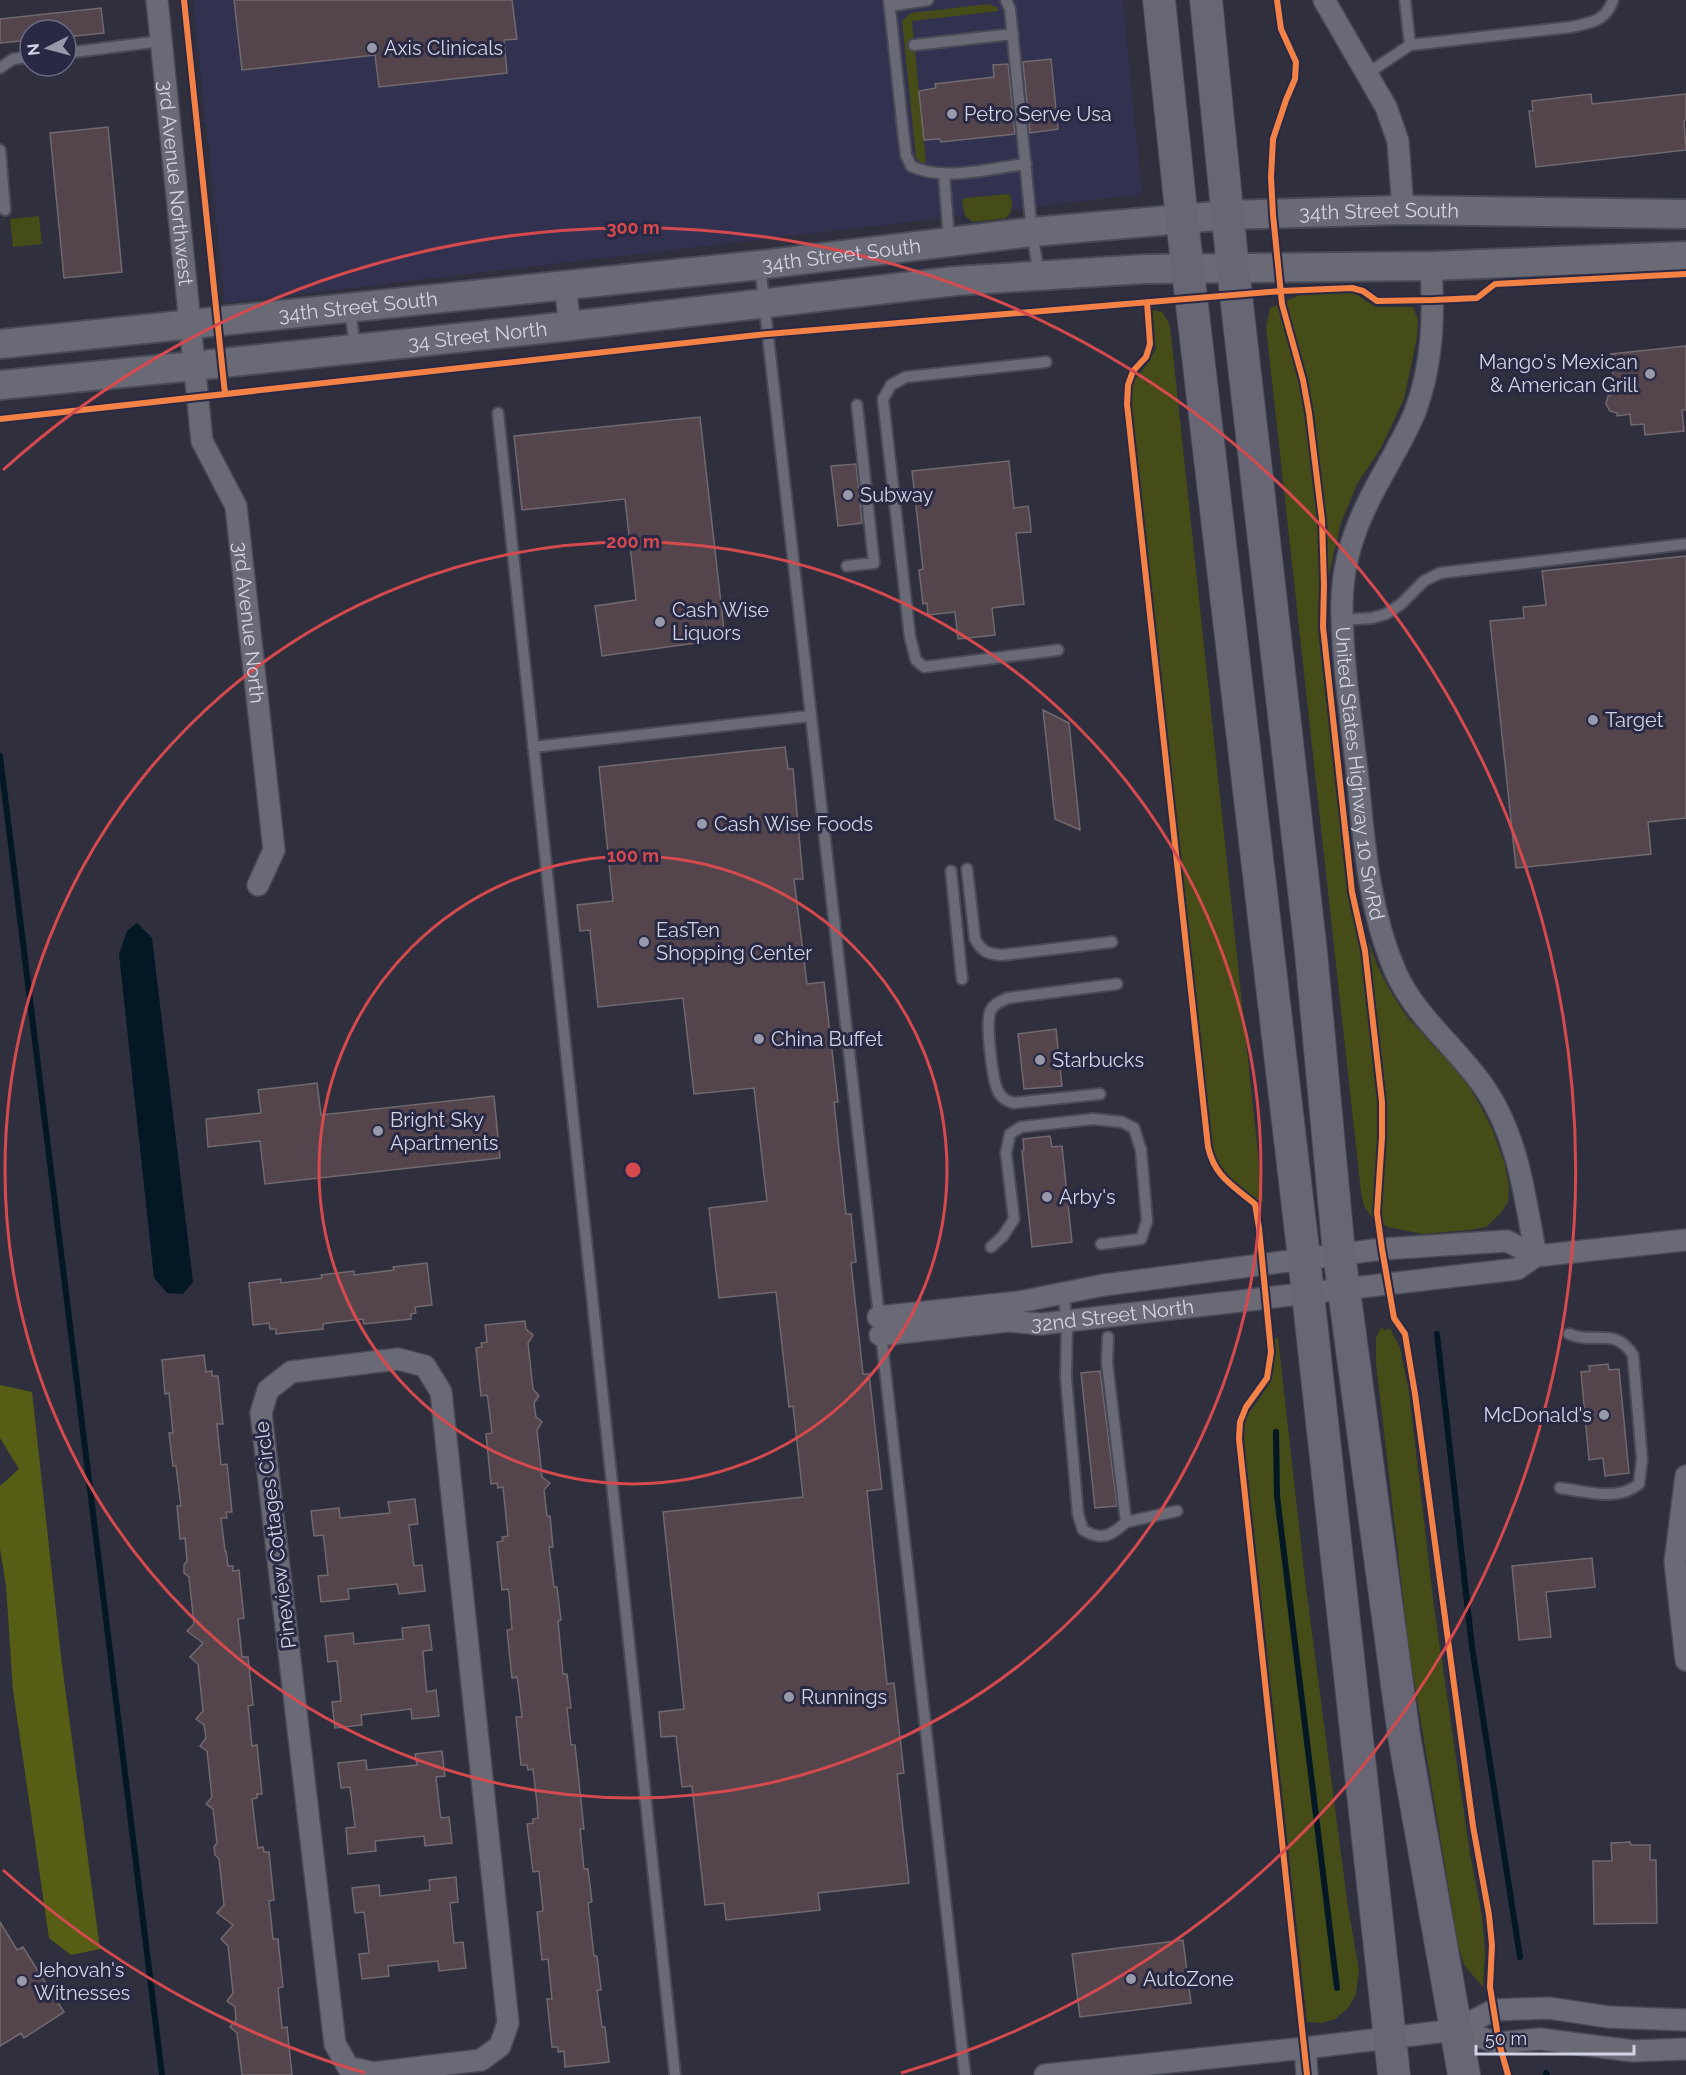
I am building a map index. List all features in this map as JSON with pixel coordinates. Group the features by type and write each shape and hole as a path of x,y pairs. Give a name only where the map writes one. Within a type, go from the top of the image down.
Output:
{"main road":[{"path":"1159,0 1182,220 1304,1258 1394,2075"},
{"path":"1206,0 1233,269 1310,940 1339,1253 1404,1736 1464,2075"},
{"name":"34th Street South","path":"0,344 760,265 1032,232 1228,215 1403,210 1686,214"},
{"path":"1039,275 1144,269 1431,266 1686,256"},
{"name":"34 Street North","path":"0,385 570,326 955,281 1039,275"}],"street":[{"name":"3rd Avenue Northwest","path":"157,0 194,366"},
{"path":"1324,0 1386,106 1398,141 1403,210"},
{"name":"United States Highway 10 SrvRd","path":"1431,266 1432,342 1425,380 1414,413 1364,510 1351,543 1344,578 1343,620 1346,675 1367,865 1375,912 1397,975 1411,998 1428,1021 1470,1068 1503,1119 1514,1149 1536,1256"},
{"path":"565,285 570,326"},
{"name":"3rd Avenue North","path":"194,366 202,441 236,506 274,849 258,885"},
{"path":"1536,1256 1686,1240"},
{"name":"32nd Street North","path":"1507,1241 1536,1256 1517,1269 1041,1324 1008,1321 879,1326 1104,1285 1339,1253 1507,1241"},
{"name":"Pineview Cottages Circle","path":"399,1359 425,1366 441,1392 508,2023 500,2046 481,2060 442,2070 373,2073 348,2067 335,2044 261,1413 268,1390 291,1372 399,1359"},
{"path":"1686,1476 1675,1562 1686,1660"},
{"path":"1045,2075 1455,2030 1494,2010 1549,2008 1608,2016 1686,2020"},
{"path":"1455,2030 1499,2043 1540,2039 1633,2051 1686,2049"},
{"path":"1305,2048 1307,2075"}],"lane":[{"path":"928,0 889,3 906,155 910,166 944,174 1026,164"},
{"path":"1006,0 1010,9 1032,232 1039,275"},
{"path":"1405,0 1410,45"},
{"path":"1368,73 1410,45 1571,27 1598,21 1610,9 1613,0"},
{"path":"914,45 1012,34"},
{"path":"78,51 161,41"},
{"path":"0,68 18,58"},
{"path":"0,150 5,210"},
{"path":"944,174 949,241"},
{"path":"760,265 965,2075"},
{"path":"350,308 355,348"},
{"path":"1046,362 906,377 891,385 883,399 910,637 916,660 924,667 1058,650"},
{"path":"847,566 874,563 857,405"},
{"path":"498,413 675,2075"},
{"path":"1343,620 1372,618 1386,614 1400,605 1424,581 1440,573 1686,544"},
{"path":"533,747 810,716"},
{"path":"967,869 975,939 980,949 991,955 1112,942"},
{"path":"951,871 962,979"},
{"path":"1100,1094 1014,1103 1006,1101 995,1085 988,1028 990,1011 996,1003 1008,998 1117,984"},
{"path":"990,1247 1003,1236 1014,1220 1006,1153 1010,1134 1021,1127 1093,1119 1122,1122 1134,1128 1141,1150 1147,1221 1140,1239 1101,1244"},
{"path":"1063,1293 1067,1321 1066,1378 1078,1514 1083,1530 1103,1537 1115,1532 1126,1522 1177,1511"},
{"path":"1560,1488 1603,1495 1630,1491 1639,1484 1642,1460 1633,1355 1626,1344 1606,1337 1581,1339 1569,1334"},
{"path":"1108,1337 1107,1363 1126,1522"}],"shaded area":[{"path":"193,0 1123,0 1142,194 225,303"}],"green space":[{"path":"988,4 997,7 998,11 912,21 926,162 921,163 916,158 902,21 911,13"},
{"path":"1009,194 1012,207 1006,218 973,222 965,216 962,202 964,198"},
{"path":"39,216 42,244 13,247 10,219"},
{"path":"1353,292 1375,307 1413,307 1418,320 1417,337 1404,399 1381,448 1357,484 1341,523 1328,578 1319,594 1318,630 1351,912 1369,943 1392,994 1408,1018 1469,1087 1493,1131 1505,1165 1509,1187 1508,1202 1500,1214 1486,1227 1470,1230 1422,1234 1388,1227 1374,1220 1364,1206 1361,1192 1266,327 1270,308 1300,295"},
{"path":"1152,310 1162,312 1169,323 1171,335 1263,1201 1255,1200 1226,1173 1216,1158 1210,1136 1130,400 1132,383 1156,349"},
{"path":"1381,1327 1385,1331 1390,1328 1400,1348 1409,1392 1434,1607 1470,1854 1482,1916 1485,1953 1483,1987 1464,1965 1458,1945 1409,1650 1376,1363 1376,1338"},
{"path":"1278,1338 1305,1579 1348,1907 1359,1970 1356,1994 1348,2008 1335,2019 1322,2023 1307,2022 1243,1432 1245,1418 1268,1386 1274,1339"},
{"path":"0,1385 32,1392 62,1665 100,1949 71,1955 49,1938 13,1690 6,1586 0,1548 0,1486 19,1469 0,1438"}],"water":[{"path":"137,923 152,938 193,1282 183,1294 167,1293 154,1278 119,954 127,931"}],"building":[{"name":"Axis Clinicals","path":"234,0 512,0 517,39 504,40 507,73 379,87 375,55 242,70"},
{"path":"101,8 104,33 78,36 78,18 18,18 18,41 0,43 0,19"},
{"path":"1051,59 1058,129 1030,133 1023,62"},
{"name":"Petro Serve Usa","path":"1008,64 1015,134 941,142 940,139 924,140 919,91 936,88 935,84 994,77 993,65"},
{"path":"1591,94 1592,104 1686,94 1686,120 1684,121 1686,150 1536,167 1529,111 1533,111 1532,101"},
{"path":"108,127 122,272 64,278 50,133"},
{"name":"Mango's Mexican & American Grill","path":"1686,346 1686,410 1682,410 1684,431 1645,435 1644,424 1631,425 1630,414 1617,416 1617,413 1610,411 1606,404 1608,396 1615,393 1611,354"},
{"path":"700,417 725,639 602,656 595,606 636,600 625,499 522,510 514,436"},
{"path":"1009,461 1014,508 1028,506 1030,518 1031,532 1016,533 1024,604 992,608 995,635 958,639 955,612 928,615 927,603 923,604 919,570 923,569 912,471"},
{"name":"Subway","path":"856,464 862,523 838,526 831,466"},
{"name":"Target","path":"1686,556 1686,818 1648,822 1651,854 1516,868 1490,621 1524,618 1523,607 1546,605 1542,571"},
{"path":"1043,710 1069,723 1080,830 1055,819"},
{"path":"785,747 788,769 793,769 803,879 794,879 807,984 824,982 838,1102 834,1102 846,1214 851,1214 856,1262 851,1263 863,1374 869,1374 882,1489 867,1491 887,1684 894,1683 904,1773 897,1774 909,1883 818,1893 820,1910 726,1920 724,1903 705,1905 692,1786 682,1787 676,1736 661,1737 659,1712 684,1709 663,1512 803,1497 793,1406 789,1407 776,1292 719,1298 709,1208 767,1201 754,1088 694,1094 683,998 598,1007 590,930 580,931 577,905 613,901 599,767"},
{"name":"Starbucks","path":"1056,1029 1062,1086 1024,1089 1018,1034"},
{"name":"Bright Sky Apartments","path":"317,1083 321,1115 494,1096 500,1158 265,1184 260,1141 208,1147 206,1119 261,1113 258,1090"},
{"name":"Arby's","path":"1050,1136 1052,1147 1062,1146 1072,1242 1032,1247 1022,1151 1024,1150 1023,1139"},
{"path":"427,1263 432,1305 415,1307 416,1313 411,1314 411,1319 364,1324 363,1319 323,1324 323,1329 276,1334 276,1329 270,1329 269,1323 253,1325 249,1283 281,1279 281,1283 354,1271 354,1275"},
{"path":"525,1321 526,1329 533,1335 528,1343 533,1389 539,1396 534,1403 536,1417 542,1422 537,1430 542,1477 550,1483 544,1490 547,1516 550,1516 553,1547 549,1547 561,1620 558,1621 563,1674 567,1674 571,1708 567,1708 571,1745 575,1745 584,1829 580,1829 584,1869 588,1869 592,1902 588,1903 594,1956 597,1956 601,1990 597,1990 602,2027 605,2027 609,2062 565,2067 564,2051 558,2052 558,2047 552,2047 547,1999 552,1999 548,1959 542,1960 537,1912 543,1911 539,1871 533,1872 527,1824 533,1823 533,1819 538,1818 537,1803 533,1769 528,1770 527,1765 521,1765 516,1717 522,1717 517,1677 512,1678 507,1630 512,1629 509,1594 508,1589 502,1590 497,1542 503,1541 502,1537 508,1536 503,1487 498,1488 497,1483 491,1484 486,1434 492,1433 487,1395 481,1396 476,1348 482,1347 481,1343 487,1342 485,1325"},
{"path":"204,1355 206,1372 212,1371 212,1376 218,1376 223,1424 217,1424 221,1465 227,1464 232,1512 226,1512 227,1518 221,1518 228,1566 233,1566 233,1571 239,1570 244,1618 238,1619 242,1657 248,1657 253,1705 248,1706 252,1746 257,1745 262,1794 257,1794 257,1798 252,1799 258,1848 263,1847 264,1852 269,1852 274,1900 269,1901 273,1939 278,1939 283,1987 278,1988 282,2028 287,2027 292,2075 242,2075 237,2033 230,2027 236,2020 235,2007 227,2001 233,1993 228,1946 221,1939 233,1925 217,1913 224,1905 219,1859 215,1855 214,1847 217,1843 213,1809 206,1804 212,1797 207,1751 200,1746 206,1738 204,1725 196,1719 203,1711 198,1664 190,1657 203,1643 187,1631 194,1624 189,1577 184,1573 184,1565 187,1561 185,1538 180,1539 177,1506 181,1506 176,1466 173,1466 169,1433 173,1433 169,1393 165,1394 162,1360"},
{"name":"McDonald's","path":"1608,1364 1609,1370 1619,1369 1629,1473 1605,1476 1603,1458 1589,1460 1581,1372 1590,1371 1589,1366"},
{"path":"1100,1371 1117,1506 1095,1508 1081,1373"},
{"path":"415,1499 418,1524 409,1525 414,1566 422,1565 425,1591 399,1594 397,1584 348,1589 349,1599 321,1602 318,1576 328,1575 323,1535 314,1536 311,1511 339,1508 340,1518 390,1513 388,1502"},
{"path":"1592,1558 1595,1587 1546,1592 1551,1637 1519,1640 1512,1566"},
{"path":"429,1625 432,1650 423,1651 426,1686 427,1692 436,1690 439,1716 412,1719 411,1709 361,1715 362,1725 335,1728 332,1702 341,1701 337,1661 328,1662 325,1636 353,1633 354,1644 403,1639 402,1628"},
{"path":"442,1751 445,1776 436,1777 441,1818 449,1817 452,1843 425,1846 424,1836 375,1841 376,1851 348,1854 346,1828 355,1827 350,1787 341,1788 338,1763 366,1760 367,1770 417,1765 415,1754"},
{"path":"1630,1842 1631,1845 1650,1845 1650,1860 1656,1860 1657,1923 1594,1924 1593,1861 1612,1861 1611,1843"},
{"path":"456,1877 458,1902 450,1903 454,1943 463,1942 466,1968 439,1971 438,1961 388,1966 389,1976 362,1979 359,1954 369,1953 364,1912 355,1913 352,1888 379,1885 380,1896 430,1890 429,1880"},
{"name":"Jehovah's Witnesses","path":"0,1922 17,1950 23,1947 64,2012 24,2038 21,2033 0,2046"},
{"name":"AutoZone","path":"1183,1940 1191,2003 1080,2017 1072,1954"}],"waterway":[{"path":"0,756 162,2075"},
{"path":"1437,1334 1472,1647 1520,1957"},
{"path":"1276,1432 1277,1496 1337,1988"}],"cycle path":[{"path":"184,0 225,394"},
{"path":"1277,0 1281,29 1296,62 1295,79 1273,139 1271,177 1273,215 1282,304 1303,380 1322,520 1323,627 1352,892 1365,951 1382,1102 1377,1213 1394,1318 1405,1334 1415,1394 1473,1826 1489,1915 1492,1945 1490,1987 1499,2043 1508,2075"},
{"path":"0,419 767,334 1281,291 1352,288 1363,291 1377,301 1477,298 1495,284 1686,274"},
{"path":"1147,302 1150,344 1146,357 1133,371 1128,385 1127,404 1208,1147 1220,1173 1255,1204 1271,1352 1267,1378 1246,1407 1240,1422 1239,1439 1307,2075"}],"place":[{"name":"Axis Clinicals","path":"372,48"},
{"name":"Petro Serve Usa","path":"952,114"},
{"name":"Mango's Mexican & American Grill","path":"1650,374"},
{"name":"Subway","path":"848,495"},
{"name":"Cash Wise Liquors","path":"660,622"},
{"name":"Target","path":"1593,720"},
{"name":"Cash Wise Foods","path":"702,824"},
{"name":"EasTen Shopping Center","path":"644,942"},
{"name":"China Buffet","path":"759,1039"},
{"name":"Starbucks","path":"1040,1060"},
{"name":"Bright Sky Apartments","path":"378,1131"},
{"name":"Arby's","path":"1047,1197"},
{"name":"McDonald's","path":"1604,1415"},
{"name":"Runnings","path":"789,1697"},
{"name":"AutoZone","path":"1131,1979"},
{"name":"Jehovah's Witnesses","path":"22,1981"}]}
